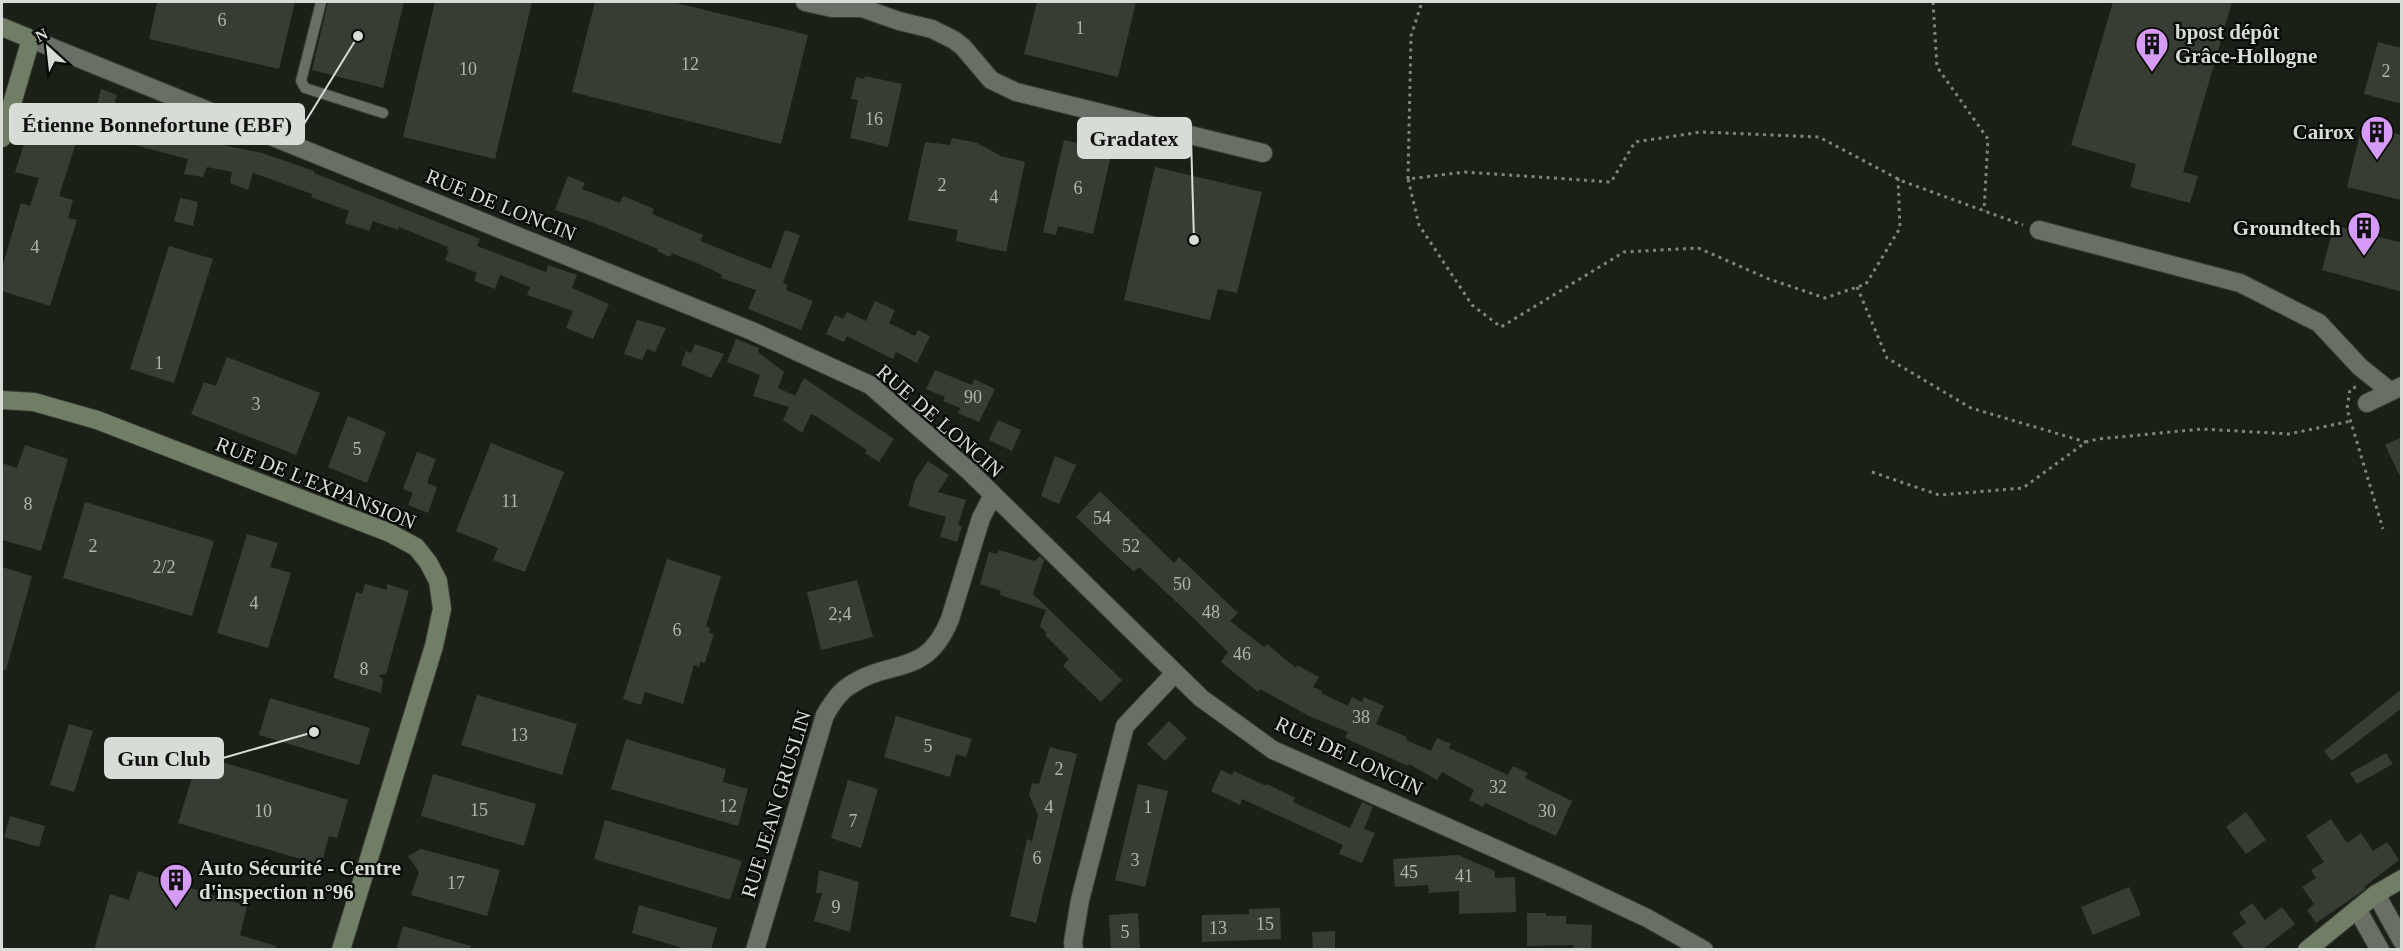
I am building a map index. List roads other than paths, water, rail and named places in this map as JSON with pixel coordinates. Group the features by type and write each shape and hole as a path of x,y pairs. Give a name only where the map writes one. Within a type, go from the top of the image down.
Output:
{"street":[{"path":"805,2 832,8 863,5 899,21 932,29 963,46 991,80 1016,92 1263,153"},
{"name":"RUE DE LONCIN","path":"2,27 752,331 870,385 969,471 1201,698 1273,750 1441,823 1626,908 1704,950"},
{"path":"2,138 31,39"},
{"path":"2039,230 2240,283 2319,323 2374,378 2396,389"},
{"path":"2367,403 2396,389"},
{"name":"RUE DE L'EXPANSION","path":"2,400 34,402 97,420 390,533 416,547 428,562 438,581 442,609 436,637 341,950"},
{"name":"RUE JEAN GRUSLIN","path":"754,950 825,714 839,694 849,686 863,678 922,659 934,649 950,619 981,518 993,495"},
{"path":"1074,950 1073,942 1080,900 1125,726 1175,673"},
{"path":"2307,950 2376,894 2402,879"},
{"path":"2376,894 2402,941"},
{"path":"2357,909 2380,950"}],"lane":[{"path":"321,2 301,81 305,88 383,113"}],"place":[{"name":"Étienne Bonnefortune (EBF)","path":"358,36"},
{"name":"bpost dépôt Grâce-Hollogne","path":"2152,73"},
{"name":"Cairox","path":"2377,161"},
{"name":"Gradatex","path":"1194,240"},
{"name":"Groundtech","path":"2364,257"},
{"name":"Gun Club","path":"314,732"},
{"name":"Auto Sécurité - Centre d'inspection n°96","path":"176,909"}]}
